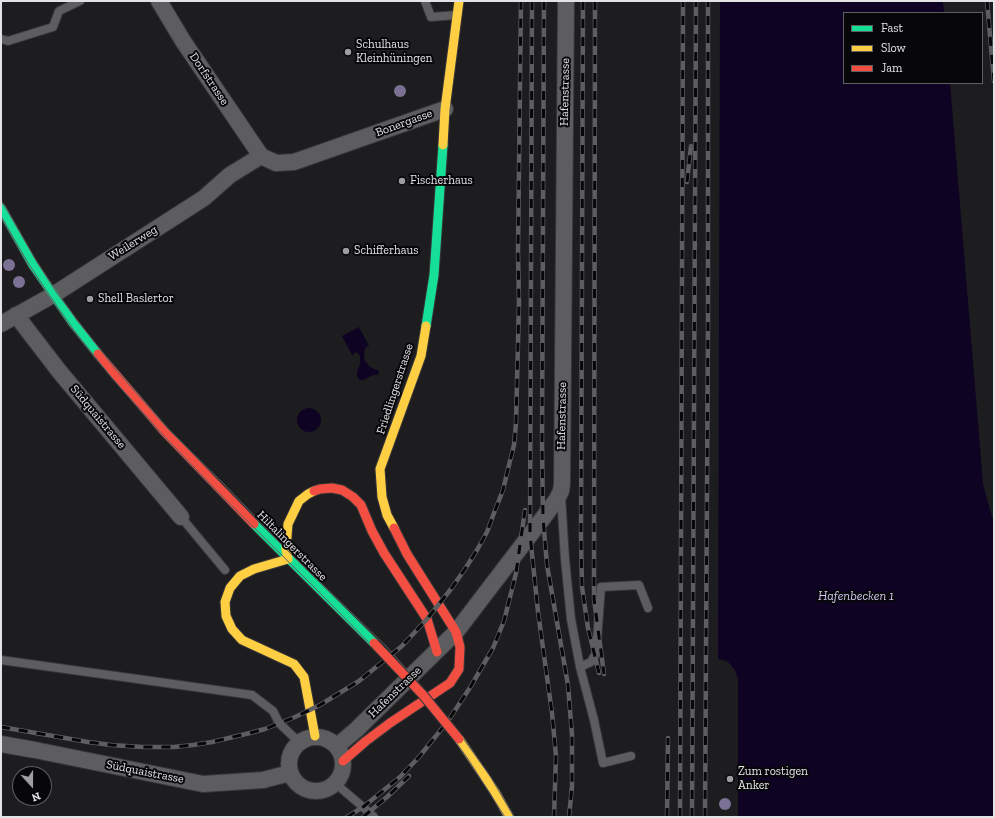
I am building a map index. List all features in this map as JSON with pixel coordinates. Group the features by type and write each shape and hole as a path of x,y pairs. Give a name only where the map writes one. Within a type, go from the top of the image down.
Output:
{"main road":[{"name":"Bonergasse","path":"445,108 459,1"},
{"name":"Friedlingerstrasse","path":"445,108 434,275 421,356 380,468 382,497 387,515 407,554 456,632"},
{"name":"Hiltalingerstrasse","path":"1,208 33,265 53,295 109,368 164,431 288,560 374,643 423,695 459,739 495,792 509,817"},
{"path":"315,736 304,677 294,664 242,640 232,629 226,616 225,602 230,588 240,576 254,569 286,559 288,560 286,549 288,524 299,502 308,494 320,489 332,488 342,490 353,497 361,505 372,531 384,553 427,619 437,652"},
{"path":"343,761 390,723 450,683 458,669 460,647 456,632"}],"street":[{"name":"Dorfstrasse","path":"159,1 183,41 261,156"},
{"name":"Hafenstrasse","path":"337,746 356,730 456,632 543,518 557,499 560,491 562,484 566,1"},
{"name":"Bonergasse","path":"261,156 276,163 294,162 445,108"},
{"name":"Weilerweg","path":"1,324 53,295 204,198 230,175 261,156"},
{"name":"Südquaistrasse","path":"16,315 59,371 181,517"},
{"path":"315,736 330,740 337,746 341,753 343,769 336,784 322,791 314,792 299,786 290,773 288,765 289,756 299,742 306,738 315,736"},
{"name":"Südquaistrasse","path":"1,744 203,784 263,780 290,773"}],"lane":[{"path":"1,39 8,41 53,27 59,11 80,1"},
{"path":"425,1 431,17 457,15"},
{"path":"560,491 569,601 574,635 580,667 594,720 603,763 631,756"},
{"path":"181,517 225,570"},
{"path":"580,667 591,662 596,653 601,586 639,585 648,608"},
{"path":"1,660 252,695 273,711 279,723 299,742"},
{"path":"336,784 374,817"}],"water":[{"name":"Hafenbecken 1","path":"720,1 943,1 944,12 843,12 843,84 950,84 983,484 994,521 994,817 738,817 738,679 735,670 727,661 718,659"},
{"path":"359,327 369,346 365,348 365,361 369,366 379,371 378,375 373,375 363,380 359,380 357,376 360,356 357,352 352,355 342,336"},
{"path":"309,408 318,411 321,420 318,429 309,432 300,429 297,420 300,411"}],"tram line":[{"path":"1,200 56,292 116,370 168,429 224,484 286,549 387,647 431,697 457,730 490,776 514,817"},
{"path":"1,216 28,263 50,296 73,329 112,378 164,436 221,495 398,672 456,742 505,817"}],"railway":[{"path":"1,727 88,742 143,747 174,747 193,745 265,729 320,705 359,681 402,646 427,619 451,589 487,532 503,490 514,445 516,423 519,303 518,252 521,1"},
{"path":"532,1 530,534 556,756 554,817"},
{"path":"544,1 543,518 547,565 568,685 572,735 572,786 569,817"},
{"path":"583,1 582,587 588,628 599,673"},
{"path":"595,1 594,599 604,674"},
{"path":"680,817 683,1"},
{"path":"692,817 696,1"},
{"path":"705,817 708,1"},
{"path":"987,1 994,81"},
{"path":"687,182 691,146"},
{"path":"347,817 363,807 400,777 419,757 448,721 471,686 493,648 504,621 516,573 525,510"},
{"path":"667,817 668,738"},
{"path":"363,817 409,776"}],"traffic: fast":[{"path":"426,326 434,275 443,145"},
{"path":"1,208 33,265 73,323 98,354"},
{"path":"254,524 374,643"}],"traffic: slow":[{"path":"443,145 445,109 459,1"},
{"path":"394,528 387,515 382,497 380,469 421,356 426,326"},
{"path":"314,491 299,501 288,524 286,549 288,559 254,569 240,576 230,588 225,602 226,616 232,629 242,640 294,664 304,677 315,736"},
{"path":"459,739 495,792 509,817"}],"traffic: jam":[{"path":"98,354 164,431 254,524"},
{"path":"314,491 332,488 342,490 353,497 361,505 372,531 384,553 427,619 437,652"},
{"path":"343,761 390,723 450,683 459,669 460,647 456,632 407,554 394,528"},
{"path":"374,643 423,695 459,739"}],"place":[{"name":"Schulhaus Kleinhüningen","path":"348,52"},
{"name":"Fischerhaus","path":"402,181"},
{"name":"Schifferhaus","path":"346,251"},
{"name":"Shell Baslertor","path":"90,299"},
{"name":"Zum rostigen Anker","path":"730,779"}]}
